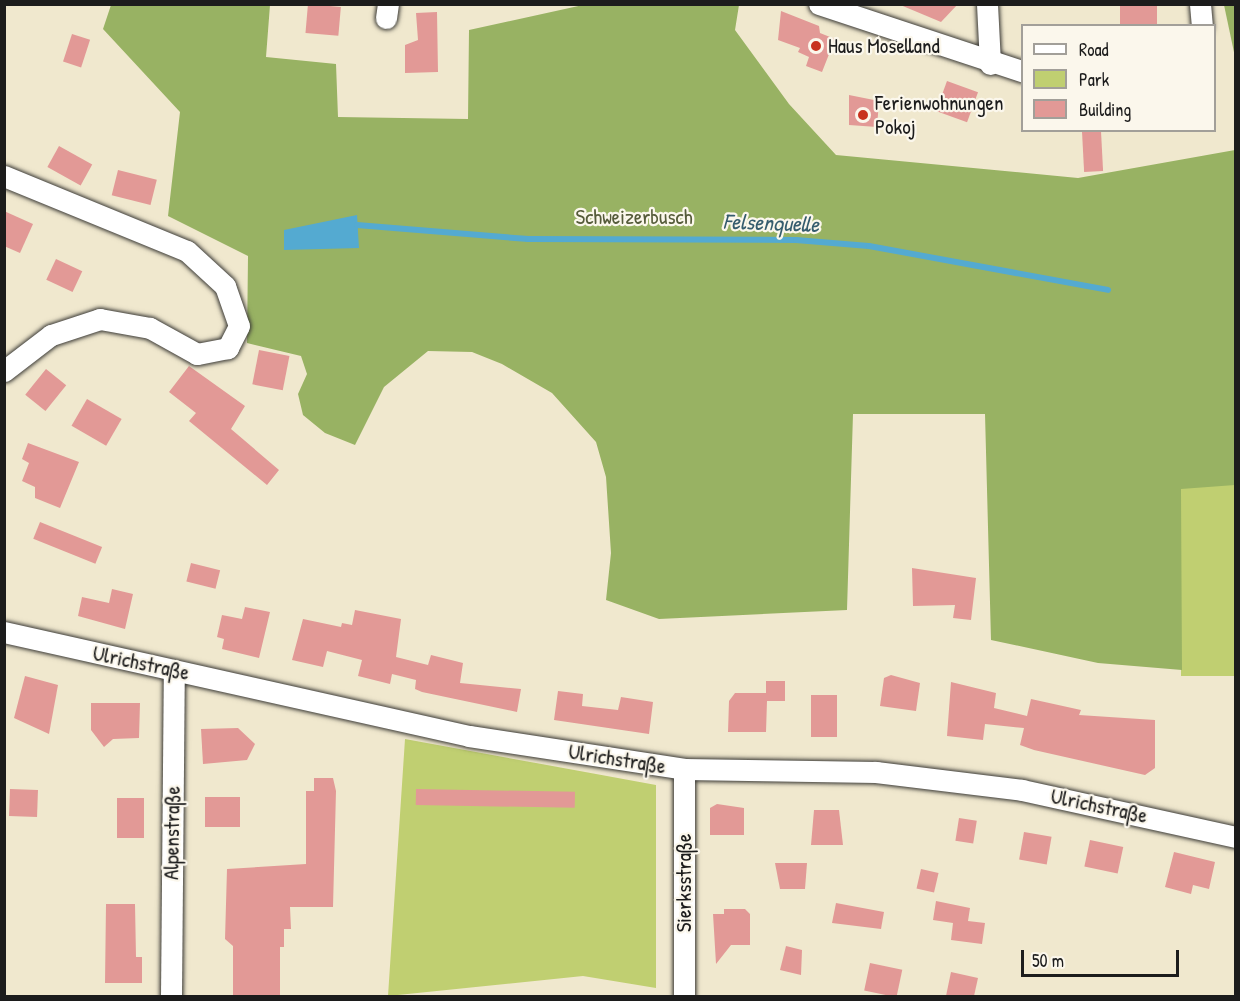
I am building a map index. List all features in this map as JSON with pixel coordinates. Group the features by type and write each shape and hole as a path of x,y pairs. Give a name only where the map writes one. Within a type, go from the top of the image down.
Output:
{"street":[{"path":"819,4 990,64 1021,71"},
{"path":"987,4 990,64"},
{"path":"1200,4 1202,24"},
{"path":"4,176 187,251 225,286 239,326 228,348 196,354 150,328 100,319 51,335 5,368"},
{"name":"Ulrichstraße","path":"4,632 469,736 684,769 876,772 1022,790 1236,837"},
{"name":"Alpenstraße","path":"171,996 174,670"},
{"name":"Sierksstraße","path":"684,769 684,996"}],"green space":[{"name":"Schweizerbusch","path":"111,5 270,5 266,57 336,64 338,117 468,119 469,30 583,5 739,5 735,30 789,104 836,155 1078,178 1235,150 1235,485 1181,489 1182,670 1098,663 991,640 985,414 853,414 847,610 659,619 606,600 611,553 606,477 596,442 552,393 502,364 472,352 428,351 384,387 355,445 325,433 303,415 298,394 307,374 301,356 247,343 248,256 168,216 180,112 103,29"},
{"path":"1224,5 1235,5 1235,57"},
{"path":"1181,485 1235,485 1235,676 1181,676"},
{"path":"405,739 656,785 656,988 583,976 388,996"}],"water":[{"path":"357,215 359,248 284,250 284,230"}],"building":[{"path":"308,4 341,7 338,36 305,33"},
{"path":"898,4 958,4 941,22"},
{"path":"1120,4 1157,4 1157,24 1120,24"},
{"path":"781,11 819,26 820,33 835,39 822,72 806,66 809,57 798,52 800,48 778,40"},
{"path":"437,12 438,72 405,73 405,45 418,40 416,13"},
{"path":"72,34 90,40 81,67 63,62"},
{"path":"947,81 978,92 967,122 936,111"},
{"name":"Ferienwohnungen Pokoj","path":"849,95 879,101 877,127 849,125"},
{"path":"1082,132 1101,132 1103,171 1084,172"},
{"path":"59,146 92,164 81,185 47,167"},
{"path":"118,170 157,180 151,205 112,195"},
{"path":"4,211 33,224 20,253 4,246"},
{"path":"56,259 82,271 73,292 46,280"},
{"path":"259,350 289,356 283,390 252,384"},
{"path":"189,366 245,406 231,429 279,470 267,485 189,421 196,413 169,392"},
{"path":"46,369 66,385 45,411 25,395"},
{"path":"87,399 122,419 106,446 72,426"},
{"path":"28,443 79,462 60,508 35,498 35,487 22,481 29,463 22,459"},
{"path":"40,522 102,547 95,564 33,539"},
{"path":"191,563 220,570 216,589 186,581"},
{"path":"912,568 976,578 971,620 953,618 955,605 913,606"},
{"path":"112,589 133,594 125,629 78,616 82,597 109,603"},
{"path":"245,607 270,612 259,658 222,649 224,639 217,637 222,615 242,619"},
{"path":"355,610 401,619 396,657 428,665 431,655 463,663 460,683 521,689 517,712 422,692 415,689 416,680 392,674 390,684 358,676 362,660 327,651 323,667 292,660 303,619 341,627 342,623 352,625"},
{"path":"891,675 920,683 916,711 880,706 884,678"},
{"path":"25,676 58,685 49,734 14,718"},
{"path":"766,681 785,681 785,701 767,701 766,732 728,732 729,701 735,693 766,693"},
{"path":"951,682 996,693 994,708 1027,716 1031,699 1081,710 1079,715 1155,720 1155,768 1145,775 1034,750 1020,745 1024,728 985,724 983,740 947,736"},
{"path":"558,691 583,694 582,706 618,710 621,697 653,702 649,734 554,720"},
{"path":"811,695 837,695 837,737 811,737"},
{"path":"91,703 140,703 139,738 113,739 104,747 91,730"},
{"path":"238,728 255,744 247,760 203,764 201,729"},
{"path":"314,778 333,778 336,791 333,907 290,907 291,929 284,929 284,947 280,947 280,996 233,996 233,946 225,939 227,869 306,864 306,791 314,791"},
{"path":"10,789 38,790 37,817 9,816"},
{"path":"416,789 575,792 575,808 416,805"},
{"path":"205,797 240,797 240,827 205,827"},
{"path":"117,798 144,798 144,838 117,838"},
{"path":"717,804 744,808 744,835 710,835 710,808"},
{"path":"814,810 839,810 843,845 811,845"},
{"path":"959,818 977,821 973,844 955,841"},
{"path":"1024,832 1052,837 1047,864 1019,860"},
{"path":"1090,840 1123,847 1118,873 1084,866"},
{"path":"1174,852 1215,862 1209,889 1193,885 1191,894 1165,887"},
{"path":"775,863 807,863 805,889 780,889"},
{"path":"921,869 939,873 934,893 917,888"},
{"path":"936,901 970,908 968,921 985,923 982,944 951,940 953,923 933,920"},
{"path":"836,903 884,912 881,929 832,923"},
{"path":"106,904 135,904 136,957 142,957 142,983 105,983"},
{"path":"724,909 745,909 750,914 750,945 731,945 716,964 713,914 724,914"},
{"path":"786,946 802,950 801,975 780,970"},
{"path":"870,963 902,970 897,996 864,990"},
{"path":"951,972 978,978 974,996 946,996"}],"waterway":[{"name":"Felsenquelle","path":"357,225 528,239 796,240 869,246 1108,290"}],"place":[{"name":"Haus Moselland","path":"816,46"},
{"name":"Ferienwohnungen Pokoj","path":"863,115"}]}
